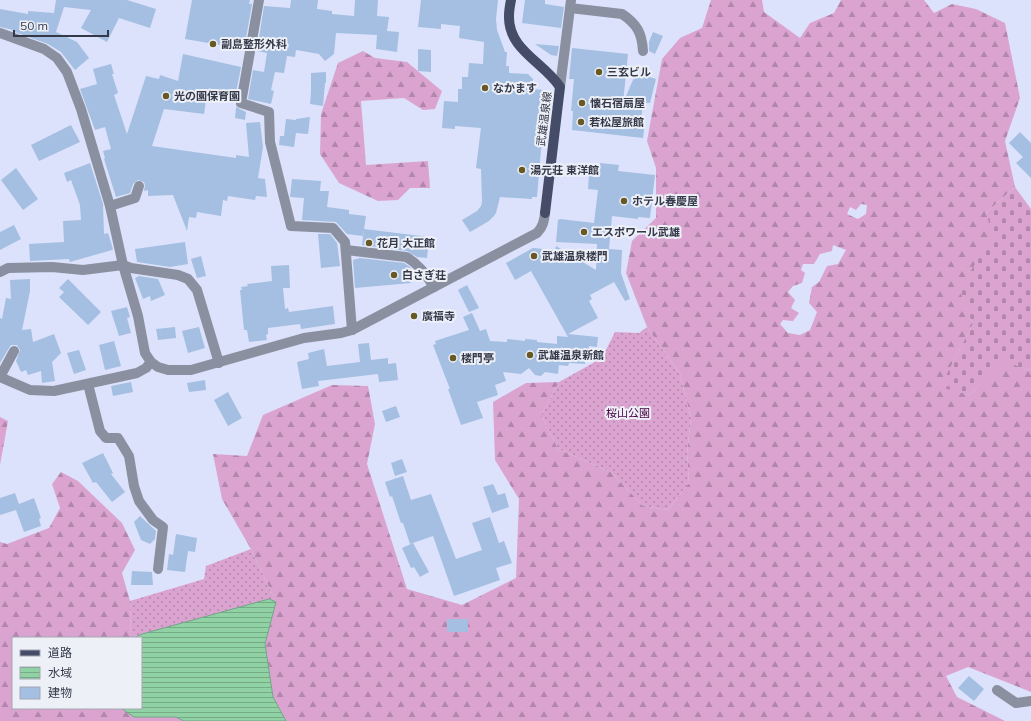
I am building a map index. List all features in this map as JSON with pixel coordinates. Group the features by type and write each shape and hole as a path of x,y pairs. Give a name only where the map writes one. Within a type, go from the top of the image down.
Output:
{"main road":[{"name":"武雄温泉線","path":"511,0 509,16 510,27 514,38 525,52 554,78 560,87 545,212"}],"street":[{"path":"259,0 241,103 269,112 270,142 291,226 333,228 345,242 352,330"},
{"path":"560,87 571,4 622,14 629,19 640,32 643,52"},
{"path":"0,33 44,49 57,58 67,72 81,109 110,206 123,265 138,316 145,353 151,362 158,367 168,370 191,370 304,338 352,330 537,233 541,228 545,212"},
{"path":"110,206 135,198 139,186"},
{"path":"346,250 406,257 419,266 434,287"},
{"path":"0,272 8,268 52,267 83,270 123,265 131,268 178,274 188,279 197,290 219,363"},
{"path":"14,351 0,377 30,390 54,391 137,373 146,368 151,362"},
{"path":"88,384 100,431 106,438 118,438 129,456 134,486 139,502 153,520 163,527 158,569"},
{"path":"997,690 1016,703 1031,701"}],"green space":[{"path":"711,0 762,0 764,12 800,38 810,23 834,13 841,0 924,0 934,13 952,4 976,9 1005,23 1020,98 1005,141 1015,187 986,213 994,236 960,289 973,324 941,386 970,395 1003,360 1029,370 1031,369 1031,692 968,667 946,676 957,697 1005,721 286,721 273,697 265,644 276,602 251,549 222,499 213,454 247,456 263,415 332,385 368,386 375,424 367,464 407,589 462,605 516,578 519,499 495,460 493,402 526,383 559,382 541,415 558,449 611,472 643,506 668,510 689,483 687,453 691,418 680,374 647,327 626,273 632,241 656,218 656,168 647,141 662,59 680,38 702,28","holes":["861,204 867,205 866,214 858,219 847,214 850,207 856,210","833,245 846,250 838,264 827,266 819,282 812,287 809,303 817,312 810,330 800,335 788,333 780,324 783,320 793,321 799,313 791,308 795,300 788,292 793,286 802,283 805,273 801,270 803,264 814,264 820,254 832,251"]},
{"path":"363,51 375,58 407,62 442,91 435,109 423,110 404,98 361,101 366,165 428,161 430,188 410,188 398,200 378,201 339,183 320,154 321,114 338,63"},
{"path":"1015,187 1031,209 1031,369 1029,370 1003,361 970,395 940,387 973,324 959,289 993,236 986,213"},
{"name":"桜山公園","path":"647,327 680,374 691,418 687,453 689,483 668,510 643,506 611,472 558,449 541,415 559,382 602,358 615,332 639,333"},
{"path":"0,417 8,421 0,465"},
{"path":"61,472 78,481 122,523 135,550 122,573 130,601 131,637 12,637 12,709 122,709 134,717 176,717 184,721 0,721 0,542 7,544 49,528 60,508 52,484"},
{"path":"251,549 276,602 269,599 131,637 130,601 204,579 206,566"}],"water":[{"path":"269,599 276,602 265,644 273,697 286,721 184,721 176,717 134,717 122,709 142,709 142,637 136,637 142,634"}],"building":[{"path":"56,0 127,0 156,9 150,28 119,18 107,42 81,28 91,10 64,7 56,32 77,42 89,58 75,70 61,52 48,44 12,31 13,30 0,27 0,9 28,14 28,11 54,13"},
{"path":"192,0 250,0 249,4 252,4 244,49 185,39"},
{"path":"291,0 318,0 317,9 332,11 332,14 354,16 355,0 378,0 377,16 389,17 387,31 399,32 397,52 376,49 377,35 336,33 334,54 325,61 319,54 296,50 295,57 287,56 284,73 275,72 271,90 274,91 271,104 248,99 253,70 264,72 267,53 257,51 264,6 290,8"},
{"path":"421,0 498,0 496,19 497,30 505,52 507,52 506,66 509,66 509,73 528,74 533,79 533,89 544,90 537,197 532,197 532,199 500,197 496,213 493,217 470,232 462,220 477,211 482,202 481,169 476,168 481,128 455,126 455,129 442,128 444,101 458,102 458,89 462,89 462,77 468,77 469,63 483,64 484,42 459,38 460,26 441,24 441,29 418,27"},
{"path":"525,0 545,0 545,4 564,7 561,28 522,23"},
{"path":"653,32 663,36 655,54 649,51 649,42"},
{"path":"535,44 559,46 557,56 551,55"},
{"path":"572,48 628,54 623,103 636,73 656,79 650,103 643,103 641,122 645,122 643,138 572,130 573,111 571,111 574,79 569,79"},
{"path":"418,49 431,50 431,72 418,71"},
{"path":"183,54 241,67 235,98 207,93 204,114 164,109 152,146 236,158 236,155 249,157 246,123 260,122 263,147 258,178 265,179 267,197 256,196 255,200 228,196 227,201 223,200 221,216 197,212 196,218 189,217 187,231 173,195 148,196 148,190 144,191 144,182 138,180 133,184 130,193 116,197 104,159 103,151 111,149 105,127 95,130 80,89 97,84 93,69 111,64 114,74 112,74 118,93 114,95 127,134 146,76 159,79 160,75 178,81"},
{"path":"326,72 323,106 310,104 311,73"},
{"path":"236,107 246,112 245,120 235,118"},
{"path":"310,117 308,134 296,133 294,147 279,145 280,136 284,136 286,119 296,120"},
{"path":"71,125 80,142 39,161 31,145"},
{"path":"1020,132 1031,143 1031,178 1016,163 1023,157 1009,143"},
{"path":"90,163 103,204 104,234 108,233 113,249 70,262 69,259 30,261 29,244 64,242 63,221 81,220 80,205 71,180 67,182 64,173"},
{"path":"600,163 619,165 618,171 655,175 650,218 638,217 638,219 612,216 609,249 622,250 621,273 630,299 625,301 614,282 590,295 592,299 589,301 598,318 568,334 598,337 597,347 589,346 588,356 585,356 585,364 569,363 568,366 559,365 558,374 545,372 541,376 535,375 529,368 521,374 503,372 506,381 495,385 498,395 477,402 483,418 461,425 448,389 450,389 433,345 436,344 435,341 469,330 463,317 472,313 480,331 486,329 490,341 507,342 507,339 525,341 525,339 557,344 557,336 568,337 531,271 515,280 506,263 533,248 555,250 556,246 596,270 597,244 556,242 558,220 560,219 594,223 598,190 588,189 589,174 598,175"},
{"path":"16,168 38,199 23,210 1,180"},
{"path":"292,179 321,181 320,191 329,191 327,207 349,210 349,214 366,216 363,236 347,234 336,222 302,220 304,198 290,197"},
{"path":"14,225 21,239 0,250 0,232"},
{"path":"364,229 429,237 427,258 417,257 407,251 362,245"},
{"path":"318,234 330,234 337,243 340,266 321,268"},
{"path":"185,242 188,264 170,267 137,262 135,249"},
{"path":"201,256 206,276 197,278 191,259"},
{"path":"360,258 404,263 410,267 411,283 355,288 353,260"},
{"path":"289,265 290,288 283,288 285,309 288,308 289,312 333,306 335,324 301,329 300,324 268,328 268,334 266,335 267,340 249,342 247,330 244,330 240,290 242,290 241,287 248,286 247,284 272,281 271,266"},
{"path":"139,276 158,279 165,295 151,301 150,296 143,299 135,278"},
{"path":"30,279 30,291 22,330 31,329 33,342 54,334 61,353 52,362 55,381 42,383 41,371 28,375 26,370 21,372 16,361 20,350 17,345 11,345 0,363 0,318 2,319 6,298 11,299 10,280"},
{"path":"68,279 101,312 88,325 59,297 64,292 59,288"},
{"path":"467,285 479,308 469,312 458,290"},
{"path":"127,307 130,317 127,318 131,333 119,336 111,311"},
{"path":"175,327 176,338 158,340 156,329"},
{"path":"199,327 205,348 188,353 182,331"},
{"path":"114,341 121,366 105,370 99,345"},
{"path":"369,343 371,360 388,358 388,364 396,363 398,380 379,382 378,374 318,381 319,386 302,389 297,362 309,359 308,353 324,349 327,366 360,362 358,344"},
{"path":"79,350 86,370 74,374 67,353"},
{"path":"205,380 206,390 189,392 187,383"},
{"path":"131,382 133,392 113,396 111,386"},
{"path":"228,392 242,418 228,426 214,400"},
{"path":"396,406 400,417 386,422 382,411"},
{"path":"103,453 113,473 111,474 125,492 112,502 96,482 93,483 82,463"},
{"path":"402,459 407,472 395,476 391,463"},
{"path":"403,476 411,500 431,494 456,559 482,550 472,523 490,517 499,543 504,541 512,563 496,568 500,580 454,596 433,536 410,544 403,523 401,523 392,496 390,497 385,482"},
{"path":"493,484 498,495 505,493 509,507 492,513 483,487"},
{"path":"15,493 19,504 34,498 41,518 39,519 41,526 24,532 16,510 0,515 0,498"},
{"path":"140,516 156,531 155,539 150,544 141,540 134,522"},
{"path":"176,534 197,538 195,552 188,551 185,572 167,570 169,554 173,555"},
{"path":"413,543 429,572 420,577 414,567 411,568 402,548"},
{"path":"132,571 152,572 153,585 131,585"},
{"path":"447,619 468,619 468,632 447,632"},
{"path":"969,676 984,689 974,701 958,688"}],"place":[{"name":"副島整形外科","path":"213,44"},
{"name":"三玄ビル","path":"599,72"},
{"name":"なかます","path":"485,88"},
{"name":"光の園保育園","path":"166,96"},
{"name":"懐石宿扇屋","path":"582,103"},
{"name":"若松屋旅館","path":"581,122"},
{"name":"湯元荘 東洋館","path":"522,170"},
{"name":"ホテル春慶屋","path":"624,201"},
{"name":"エスポワール武雄","path":"584,232"},
{"name":"花月 大正館","path":"369,243"},
{"name":"武雄温泉楼門","path":"534,256"},
{"name":"白さぎ荘","path":"394,275"},
{"name":"廣福寺","path":"414,316"},
{"name":"武雄温泉新館","path":"530,355"},
{"name":"楼門亭","path":"453,358"}]}
